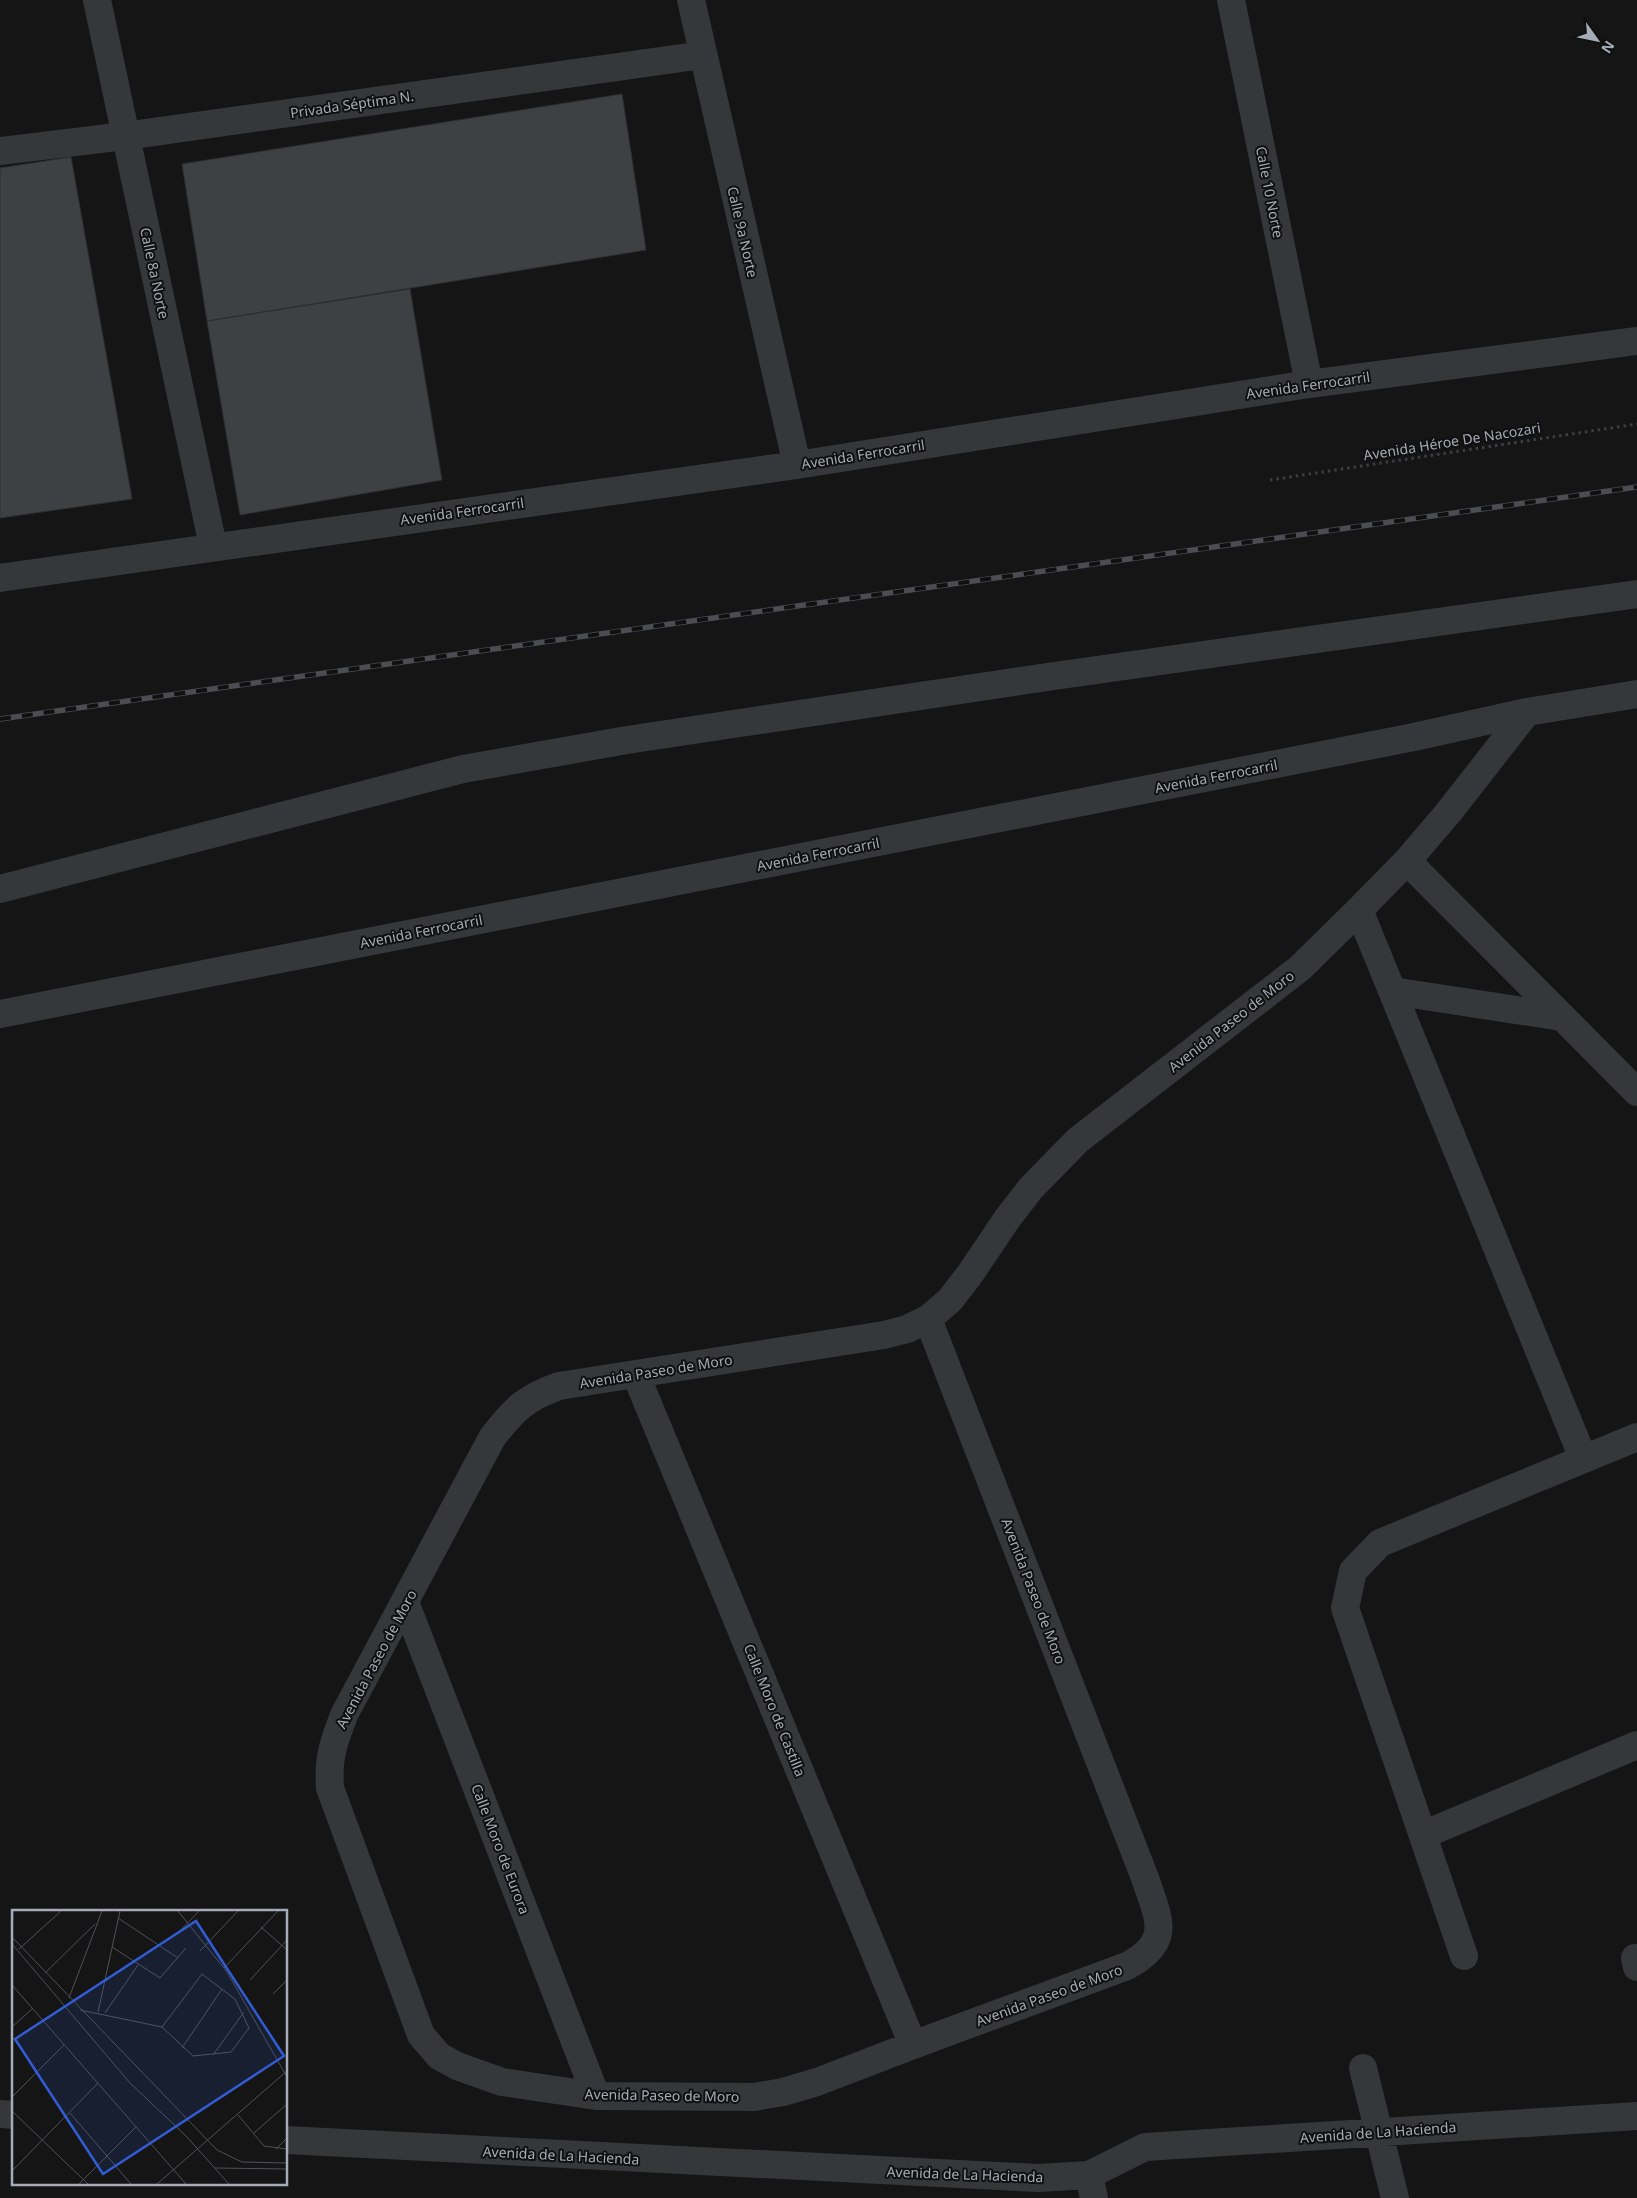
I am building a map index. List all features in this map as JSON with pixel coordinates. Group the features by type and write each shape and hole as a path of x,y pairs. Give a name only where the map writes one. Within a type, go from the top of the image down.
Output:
{"street":[{"name":"Calle 8a Norte","path":"97,0 213,546"},
{"name":"Calle 9a Norte","path":"691,0 797,465"},
{"name":"Calle 10 Norte","path":"1231,0 1309,384"},
{"name":"Privada Séptima N.","path":"0,151 125,136 703,55"},
{"name":"Avenida Ferrocarril","path":"0,578 213,546 797,465 1309,384 1637,341"},
{"path":"0,889 453,772 627,740 1044,677 1637,594"},
{"name":"Avenida Ferrocarril","path":"0,1014 1394,741 1527,712 1637,694"},
{"name":"Avenida Paseo de Moro","path":"928,1319 1145,1878 1156,1910 1158,1931 1156,1942 1151,1950 1127,1966 817,2082 754,2096 596,2096 502,2082 476,2073 439,2056 421,2035 330,1788 328,1763 344,1715 492,1438 506,1420 521,1405 538,1394 559,1386 884,1335 907,1329 928,1319 950,1300 970,1274 1007,1218 1031,1188 1078,1140 1300,968 1360,910 1407,861 1527,712"},
{"path":"1407,861 1637,1092"},
{"path":"1360,910 1583,1458"},
{"path":"1392,991 1562,1017"},
{"name":"Calle Moro de Castilla","path":"636,1375 913,2045"},
{"path":"1464,1956 1345,1608 1353,1570 1380,1543 1637,1437"},
{"name":"Calle Moro de Eurora","path":"405,1602 596,2096"},
{"path":"1422,1835 1637,1745"},
{"path":"1363,2068 1395,2198"},
{"name":"Avenida de La Hacienda","path":"288,2140 1038,2178 1091,2187 1145,2147 1637,2116"}],"path":[{"name":"Avenida Héroe De Nacozari","path":"1270,480 1637,424"}],"building":[{"path":"622,94 646,250 207,321 182,164"},
{"path":"71,157 132,499 0,518 0,168"},
{"path":"410,289 442,480 240,515 207,321"}],"railway":[{"path":"0,719 1637,487"}]}
